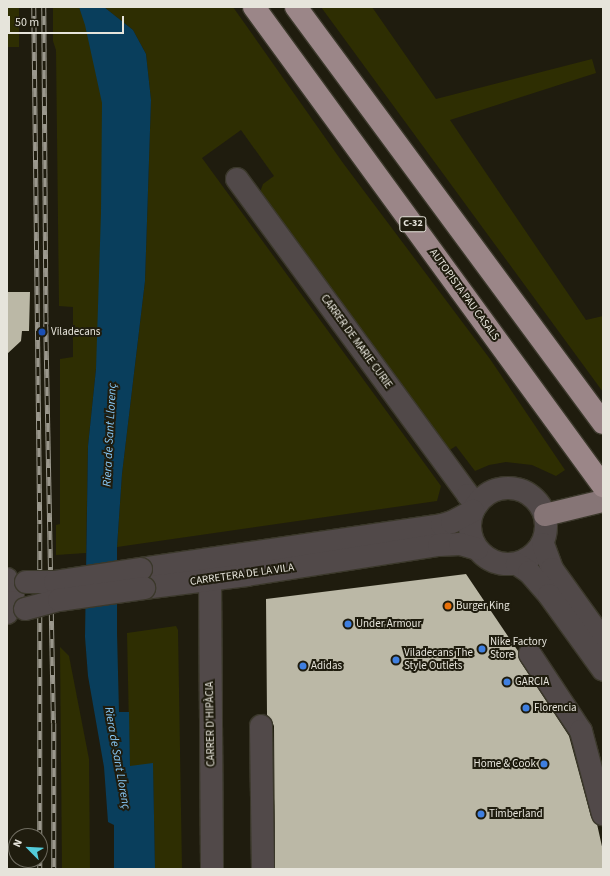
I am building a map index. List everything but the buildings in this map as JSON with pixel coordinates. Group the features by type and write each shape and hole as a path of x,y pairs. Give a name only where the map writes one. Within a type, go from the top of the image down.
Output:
{"highway":[{"name":"AUTOPISTA PAU CASALS","path":"254,7 603,486"},
{"path":"296,7 603,423"}],"main road":[{"path":"545,516 603,501"}],"street":[{"name":"CARRER DE MARIE CURIE","path":"237,179 468,495 475,508"},
{"path":"543,544 528,560 517,564 499,564 487,558 477,549 470,535 470,519 475,508 491,492 510,488 528,493 542,507 545,516 547,525 543,544 547,559 556,575 603,640"},
{"name":"CARRETERA DE LA VILA","path":"13,612 142,578 442,525 452,522 475,508"},
{"name":"CARRETERA DE LA VILA","path":"14,581 55,582 142,578 210,579 247,575 439,545 460,544 477,549"},
{"path":"517,564 529,572 545,590 603,670"},
{"name":"CARRER D'HIPÀCIA","path":"210,579 212,869"},
{"path":"13,612 12,598 14,581"},
{"path":"530,654 581,731 602,810"},
{"path":"261,726 263,869"}],"shaded area":[{"path":"7,7 19,7 19,47 7,47"},
{"path":"53,7 79,7 111,88 109,243 88,446 86,553 56,555 56,525 60,524 60,359 73,357 73,307 59,306 56,50 53,41"},
{"path":"104,7 233,7 343,163 490,359 565,470 556,476 532,465 506,462 489,465 475,471 456,446 448,451 259,195 263,184 274,176 241,130 202,158 441,486 437,501 117,547 122,474 145,281 151,100 146,54 133,30"},
{"path":"321,7 372,7 436,99 592,59 596,73 450,120 586,320 603,316 603,392"},
{"path":"176,626 178,630 182,869 155,869 153,771 130,774 127,633"},
{"path":"60,647 69,656 89,759 90,869 62,869"}],"water":[{"name":"Riera de Sant Llorenç","path":"79,7 104,7 133,30 146,54 151,100 145,281 122,474 117,547 117,633 119,712 129,712 130,766 153,763 155,869 114,869 114,825 108,822 104,767 88,676 85,637 88,446 96,369 101,212 102,103 85,25"}],"railway":[{"path":"34,7 40,524 40,869"},
{"path":"44,7 46,324 54,723 54,869"}],"place":[{"name":"Viladecans","path":"42,332"},
{"name":"Burger King","path":"448,606"},
{"name":"Under Armour","path":"348,624"},
{"name":"Nike Factory Store","path":"482,649"},
{"name":"Viladecans The Style Outlets","path":"396,660"},
{"name":"Adidas","path":"303,666"},
{"name":"GARCIA","path":"507,682"},
{"name":"Florencia","path":"526,708"},
{"name":"Home & Cook","path":"544,764"},
{"name":"Timberland","path":"481,814"}]}
